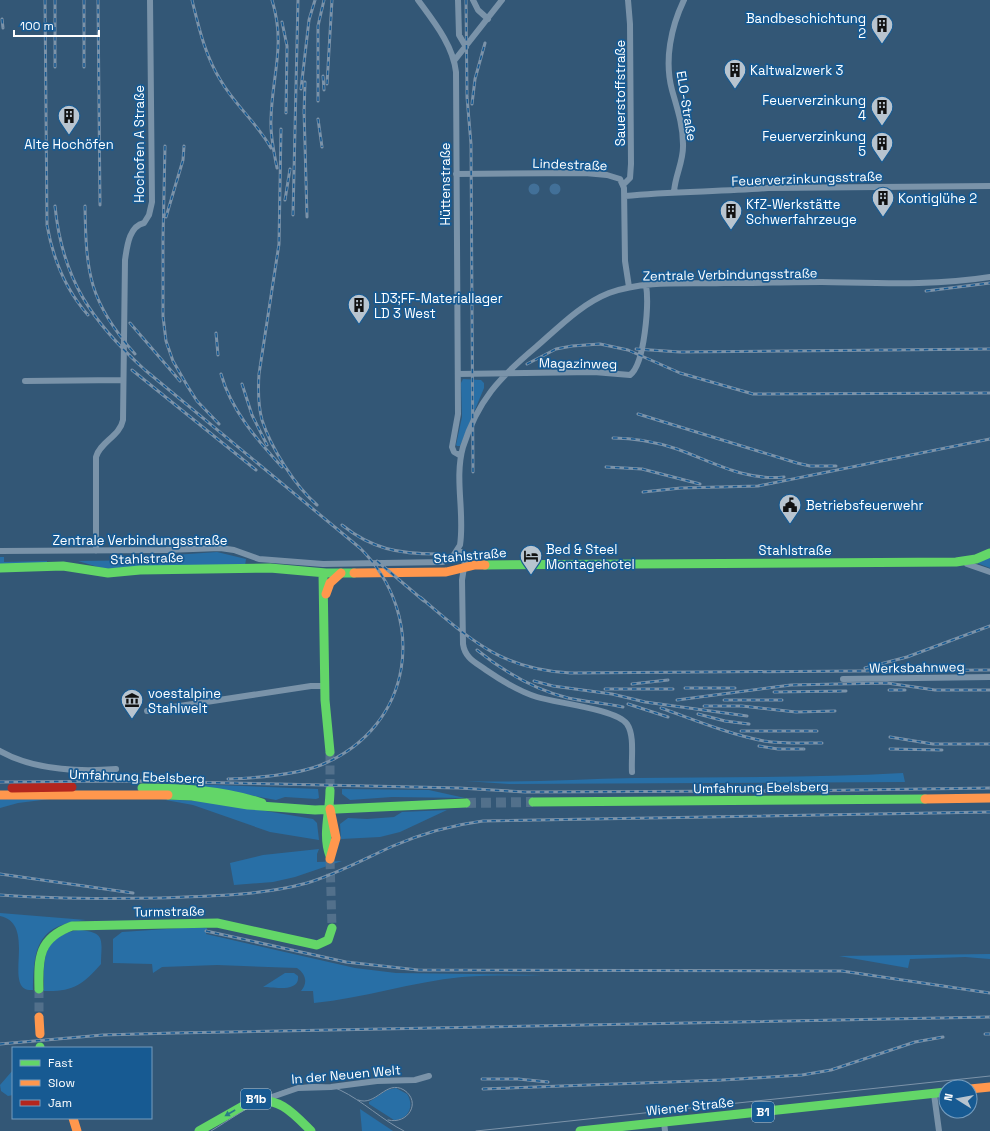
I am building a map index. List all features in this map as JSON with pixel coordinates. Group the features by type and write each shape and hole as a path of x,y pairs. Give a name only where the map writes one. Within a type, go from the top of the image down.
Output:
{"main road":[{"name":"Stahlstraße","path":"0,568 63,566 108,573 140,570 270,568 323,569 341,573 446,572 475,565 966,561 990,553"},
{"path":"323,569 325,686 330,752"},
{"path":"324,604 330,583 341,573"},
{"name":"Umfahrung Ebelsberg","path":"0,788 192,789 249,798 272,806"},
{"path":"330,790 330,809 325,824 326,847 330,858"},
{"name":"Umfahrung Ebelsberg","path":"0,795 168,795 199,797 248,805 299,809 466,803"},
{"name":"Umfahrung Ebelsberg","path":"533,802 990,798"},
{"name":"Turmstraße","path":"39,989 39,961 43,947 58,931 72,926 217,923 318,945 328,940 332,928"},
{"path":"40,1017 40,1034"},
{"path":"978,1088 990,1087"},
{"name":"Wiener Straße","path":"580,1131 665,1127 938,1093"},
{"name":"B1b","path":"199,1131 252,1101 266,1099 284,1106 311,1131"},
{"path":"73,1119 77,1131"}],"street":[{"name":"Hochofen A Straße","path":"96,551 96,457 98,451 122,425 125,260 127,246 136,228 144,223 149,215 152,202 150,0"},
{"path":"418,0 448,46 454,61 502,0"},
{"path":"458,0 459,35 466,47"},
{"path":"473,0 478,10 488,19"},
{"name":"Sauerstoffstraße","path":"624,184 629,180 631,174 630,24 628,0"},
{"name":"ELO-Straße","path":"674,192 684,145 680,118 670,80 670,38 676,17 684,0"},
{"name":"Hüttenstraße","path":"454,61 458,422 452,447 454,452 461,456"},
{"name":"Lindestraße","path":"456,174 598,173 616,177 624,184 625,261 629,287"},
{"name":"Feuerverzinkungsstraße","path":"625,196 674,192 733,191 768,188 990,186"},
{"name":"Zentrale Verbindungsstraße","path":"0,551 96,551 220,548 234,550 259,559 323,569 437,563 449,560 458,550 461,538 461,456 478,411 492,388 504,374 593,301 610,293 629,287 678,283 808,282 924,284 990,277"},
{"name":"Magazinweg","path":"504,374 594,372 630,375 637,367 643,341 648,306 646,285"},
{"path":"458,374 504,374"},
{"path":"25,382 123,380"},
{"path":"458,550 464,557 462,580 462,644 466,654 496,676 525,692 554,702 599,711 621,718 626,722 631,733 632,772"},
{"path":"966,561 967,564 990,572"},
{"name":"Werksbahnweg","path":"843,679 990,677"},
{"path":"147,711 311,686 325,686"},
{"path":"0,751 16,759 44,766 75,769 116,769"},
{"name":"In der Neuen Welt","path":"266,1099 286,1091 305,1087 377,1081 415,1080 429,1076"},
{"path":"934,1094 939,1131"}],"shaded area":[{"path":"532,184 536,184 538,185 538,193 532,194 529,191 529,187"},
{"path":"553,184 557,184 559,185 559,193 553,194 550,191 550,187"},
{"path":"463,379 481,380 484,383 484,388 460,446 457,446 462,417 461,383"},
{"path":"217,552 246,559 245,566 105,569 78,561 160,560 160,556"},
{"path":"990,556 990,568 977,563"},
{"path":"0,557 4,557 4,562 47,561 47,563 0,564"},
{"path":"903,773 905,782 509,784 465,781 508,782 635,778 803,777"},
{"path":"188,784 318,789 319,798 285,797 276,800"},
{"path":"342,789 429,790 465,798 392,797 350,800 342,794"},
{"path":"0,799 50,799 18,803 0,808"},
{"path":"160,799 213,802 313,819 317,823 319,840 270,832 193,805"},
{"path":"447,810 400,832 380,837 341,839 340,824 348,818 367,819 394,817 402,812"},
{"path":"319,849 317,854 317,862 342,861 295,877 273,882 234,885 230,863 263,855"},
{"path":"0,913 86,920 57,927 48,933 37,950 33,990 24,988 19,981 19,944 17,931 11,922 0,916"},
{"path":"196,927 207,928 206,934 355,968 396,973 544,975 482,976 443,979 351,998 314,1003 313,991 301,991 305,985 305,979 300,970 297,968 217,965 162,967 153,973 152,964 113,963 113,939 122,932"},
{"path":"79,930 94,933 100,939 101,964 76,986 62,990 44,991 45,959 51,944 67,933"},
{"path":"990,954 990,959 965,957 910,959 908,968 839,956"},
{"path":"285,973 294,973 298,976 295,985 285,988 263,987"},
{"path":"12,1071 12,1095 8,1096 1,1091 0,1085"},
{"path":"396,1088 407,1094 410,1108 409,1112 403,1118 394,1120 369,1104 369,1102 387,1090"},
{"path":"360,1109 393,1131 362,1131"}],"tunnel":[{"path":"330,752 330,790"},
{"path":"466,803 533,802"},
{"path":"330,860 332,928"},
{"path":"39,989 39,1017"}],"tram line":[{"path":"476,1131 990,1076"},
{"path":"211,1131 272,1095 307,1085 324,1085 340,1090 404,1131"},
{"path":"358,1100 370,1100 392,1088 404,1090 412,1100 410,1111 407,1116 401,1119 395,1121 388,1120"}],"railway":[{"path":"45,0 47,225 53,250 61,273 73,295 88,315"},
{"path":"55,0 55,67"},
{"path":"84,0 84,67"},
{"path":"98,0 100,205"},
{"path":"192,0 203,42 215,71 227,90 259,130 271,148"},
{"path":"272,0 278,31 271,125 272,144 277,168"},
{"path":"293,215 298,0"},
{"path":"301,89 309,20 315,0"},
{"path":"318,101 318,26 324,0"},
{"path":"327,84 332,0"},
{"path":"466,0 467,97 471,144 473,472"},
{"path":"2,19 3,28"},
{"path":"282,22 287,46 286,113"},
{"path":"472,104 475,79 485,43"},
{"path":"323,76 324,90"},
{"path":"304,114 305,82"},
{"path":"304,109 307,217"},
{"path":"318,119 322,147"},
{"path":"281,129 279,244 259,374 259,403 262,420 271,442 300,488 317,505"},
{"path":"165,146 163,316 166,341 173,361 188,387 197,401 219,424"},
{"path":"166,217 183,160 184,146"},
{"path":"285,200 290,169"},
{"path":"55,206 65,256 73,277 95,316 110,334 145,370 360,548 382,576 396,606 403,637 401,668 392,698 376,725 352,748 321,765 288,774 228,779"},
{"path":"85,206 87,250 93,286 99,302 108,318 135,354"},
{"path":"926,291 990,283"},
{"path":"130,323 180,381"},
{"path":"216,333 218,355"},
{"path":"527,364 556,349 600,344 628,350 680,373 753,394 990,393"},
{"path":"636,349 680,352 990,349"},
{"path":"132,370 256,470"},
{"path":"221,374 225,387 238,412 254,435 282,467"},
{"path":"242,384 252,415 267,445"},
{"path":"638,414 797,463 810,466 836,466"},
{"path":"613,438 661,444 716,465 755,476 784,477"},
{"path":"643,492 681,488 758,486 990,439"},
{"path":"606,467 642,469 700,484"},
{"path":"342,525 364,540 375,545 410,553 437,554"},
{"path":"377,561 424,601"},
{"path":"420,597 471,639 488,650 525,666 546,671 571,673 990,670"},
{"path":"865,668 907,657 990,626"},
{"path":"477,650 520,679 556,695 623,707"},
{"path":"632,684 668,680"},
{"path":"534,681 553,686 612,694 645,702 747,716"},
{"path":"677,700 791,685 887,683 935,690 990,690"},
{"path":"685,688 735,688"},
{"path":"605,689 673,689"},
{"path":"889,690 905,690"},
{"path":"774,692 846,691"},
{"path":"724,700 782,700"},
{"path":"628,704 668,717"},
{"path":"704,706 742,706 796,712 835,711"},
{"path":"661,708 725,731 764,741 786,743 822,743"},
{"path":"698,714 725,721 749,724"},
{"path":"741,731 817,731"},
{"path":"890,737 933,744 990,744"},
{"path":"759,746 778,749 804,749"},
{"path":"890,749 942,750"},
{"path":"0,782 138,781 459,788 525,792 788,791 990,788"},
{"path":"0,895 120,899 216,896 271,891 307,883 340,871 393,846 426,834 460,825 483,821 990,812"},
{"path":"0,874 133,893"},
{"path":"206,931 346,962 418,970 842,971 990,993"},
{"path":"0,1044 103,1035 174,1033 990,1017"},
{"path":"985,1034 990,1034"},
{"path":"483,1089 722,1080 802,1075 831,1070 915,1042 943,1037"},
{"path":"482,1079 518,1079 548,1082"}],"traffic: fast":[{"path":"485,565 956,562 976,559 990,553"},
{"path":"0,568 63,566 108,573 140,570 270,568 326,573 354,573"},
{"path":"323,573 325,700 330,752"},
{"path":"142,788 203,791 233,795 262,803"},
{"path":"330,790 326,832 330,856"},
{"path":"168,795 192,796 248,805 315,810 466,803"},
{"path":"533,802 925,799"},
{"path":"39,989 39,967 43,950 53,936 72,926 217,923 317,945 328,940 332,928"},
{"path":"580,1131 938,1093"},
{"path":"199,1131 252,1101 262,1100 270,1101 285,1108 311,1131"}],"traffic: slow":[{"path":"354,573 446,572 475,565 485,565"},
{"path":"326,594 330,583 341,573"},
{"path":"0,795 168,795"},
{"path":"925,799 990,798"},
{"path":"330,809 336,838 330,859"},
{"path":"39,1017 40,1034"},
{"path":"978,1088 990,1087"},
{"path":"73,1119 77,1131"}],"traffic: jam":[{"path":"12,788 72,787"}],"place":[{"name":"Bandbeschichtung 2","path":"882,44"},
{"name":"Kaltwalzwerk 3","path":"735,90"},
{"name":"Feuerverzinkung 4","path":"882,126"},
{"name":"Alte Hochöfen","path":"69,136"},
{"name":"Feuerverzinkung 5","path":"882,162"},
{"name":"Kontiglühe 2","path":"883,218"},
{"name":"KfZ-Werkstätte Schwerfahrzeuge","path":"731,230"},
{"name":"LD3;FF-Materiallager LD 3 West","path":"359,324"},
{"name":"Betriebsfeuerwehr","path":"790,524"},
{"name":"Bed & Steel Montagehotel","path":"531,576"},
{"name":"voestalpine Stahlwelt","path":"132,720"}]}
